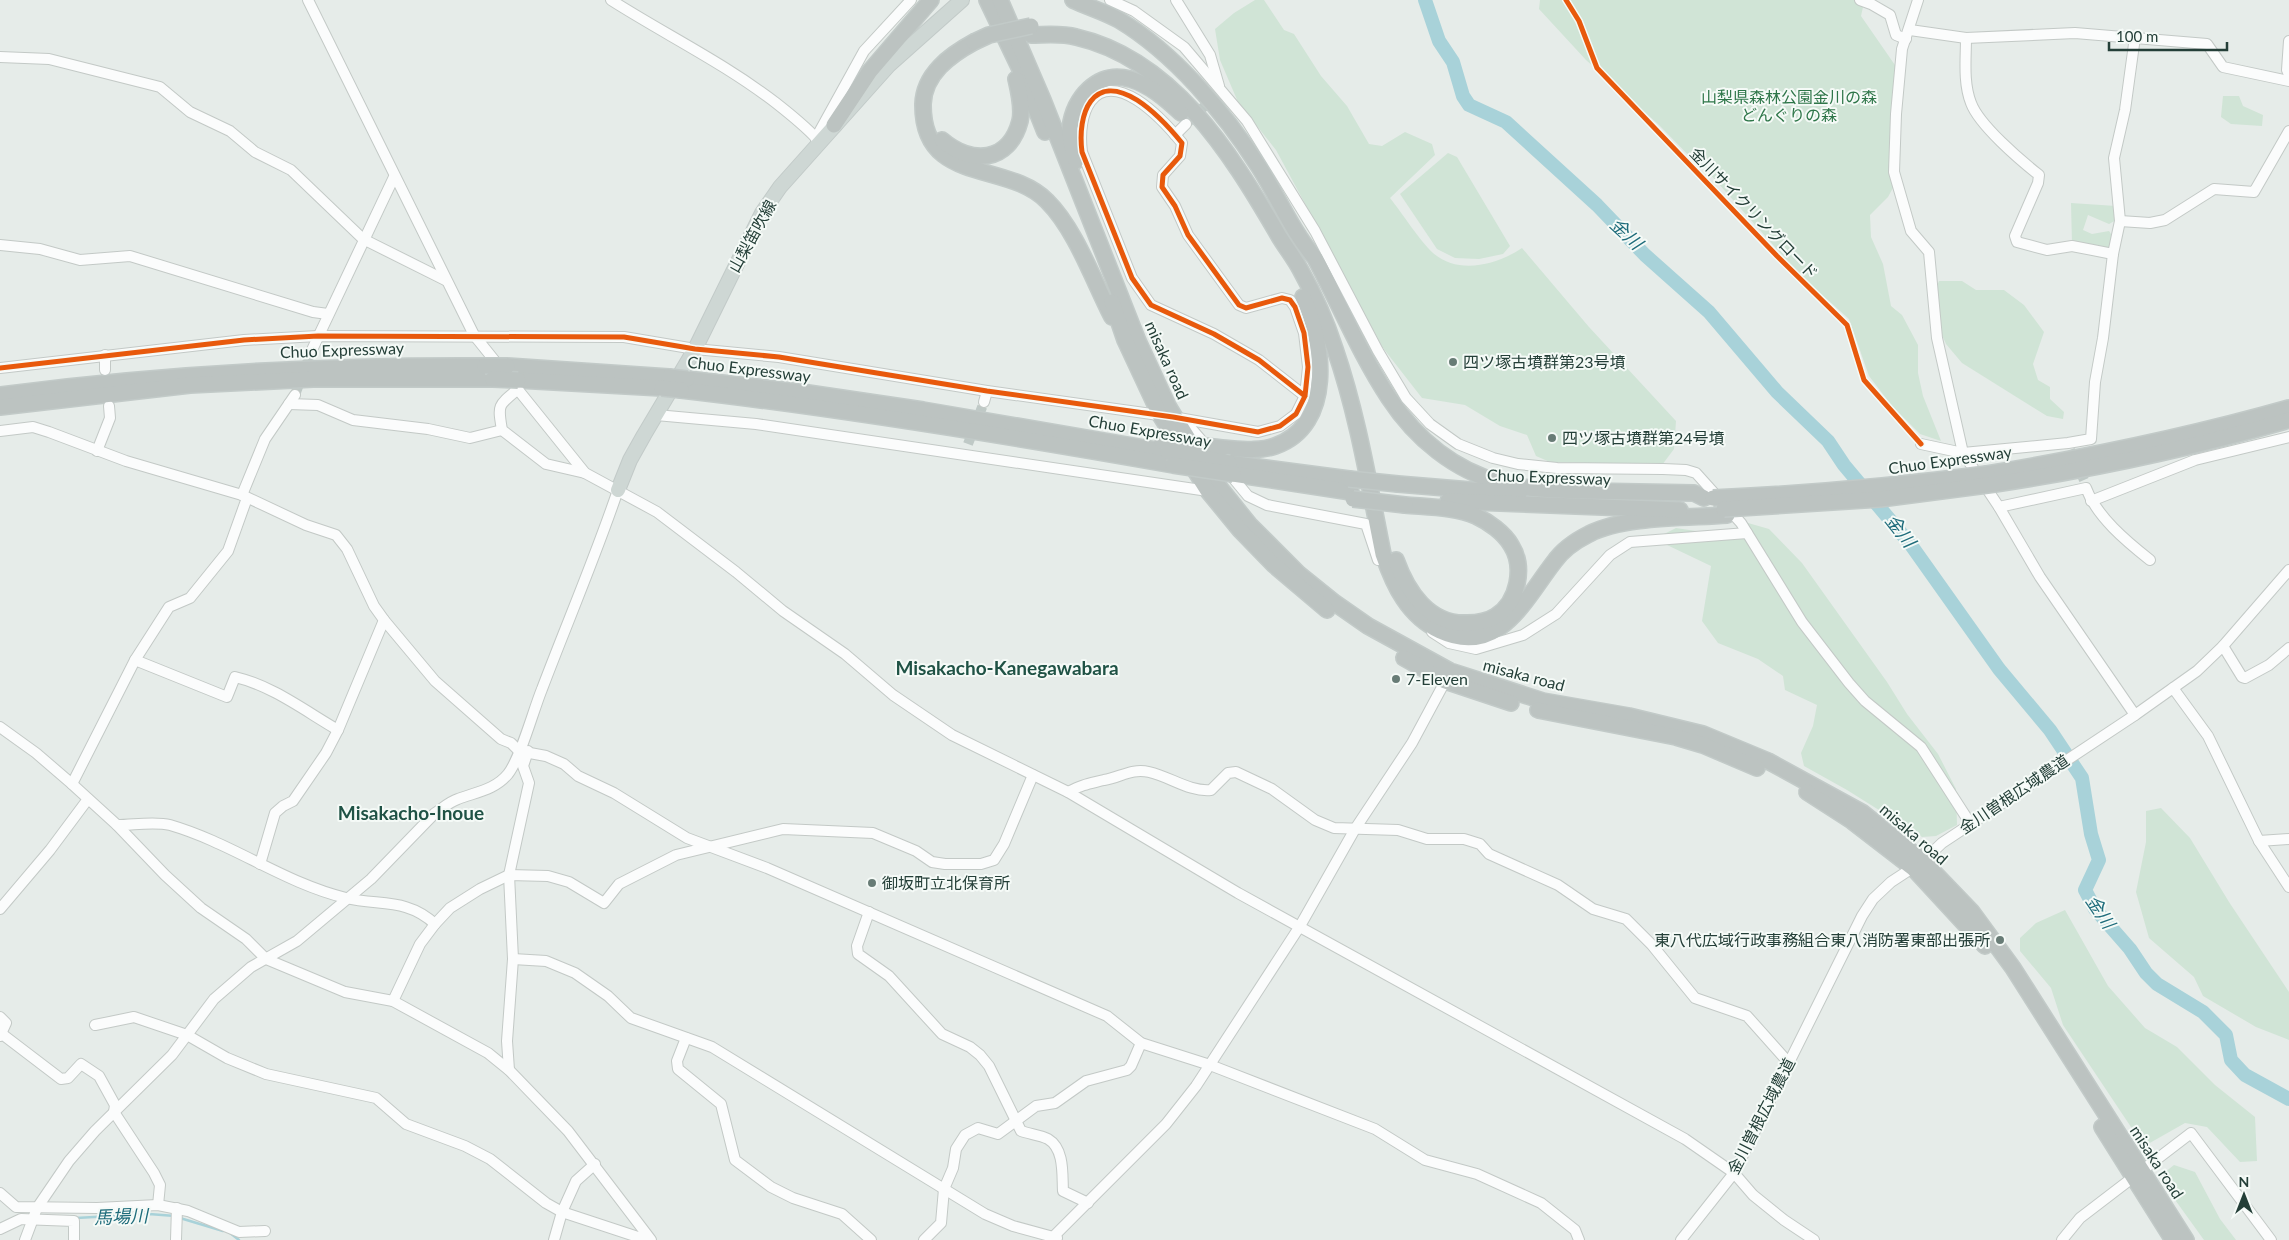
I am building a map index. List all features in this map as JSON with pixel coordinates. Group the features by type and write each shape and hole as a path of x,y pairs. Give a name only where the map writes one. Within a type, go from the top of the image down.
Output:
{"highway":[{"path":"834,125 870,71 931,0"},
{"path":"1074,0 1117,20 1152,43 1232,127 1259,166 1304,245 1315,258 1373,373 1390,400 1420,437 1458,466 1502,483 1539,488 1694,492 1709,498"},
{"path":"976,45 949,70 938,85 932,101 931,118 939,138 955,151 975,157 995,154 1012,142 1020,120 1020,96 1015,76 998,35 992,2"},
{"name":"misaka road","path":"992,2 1116,311 1172,417 1208,492 1240,530 1306,593 1362,635 1448,676 1538,710 1632,727 1703,745 1809,792 1918,865 1981,940 2014,986 2138,1173 2186,1240"},
{"path":"1132,341 1061,216 1045,199 1006,179 954,163 937,148 926,132 923,116 924,96 930,79 942,63 956,51 976,45 1001,41 1031,30 1063,25 1082,29 1113,40 1174,80 1259,166"},
{"path":"1031,30 1075,36 1098,43 1131,60 1161,79 1204,122 1228,155 1309,286 1338,356 1358,428 1383,554 1388,569 1395,586 1410,609 1433,628 1447,634 1473,637 1498,629 1518,612 1567,547 1606,526 1624,522 1726,512"},
{"path":"1132,341 1119,278 1070,129 1078,100 1091,86 1108,78 1128,78 1145,85 1169,102 1228,155"},
{"path":"1304,245 1308,261 1346,356 1356,389 1377,473 1388,538 1402,578 1428,611 1446,621 1461,624 1480,623 1496,616 1508,604 1515,591 1518,576 1517,558 1511,544 1493,526 1475,515 1438,508 1402,496 1351,490"},
{"path":"1168,453 1222,448 1261,449 1285,442 1305,424 1316,401 1320,374 1318,342 1308,307 1290,271 1287,250"},
{"name":"Chuo Expressway","path":"0,407 190,385 489,373 507,366 684,384 808,393 914,408 1168,453 1291,483 1487,504 1726,512 1747,512 1751,508 1880,499 1991,479 2069,460 2193,434 2289,408"},
{"name":"Chuo Expressway","path":"0,395 92,383 209,373 313,367 489,373 517,385 665,382"},
{"name":"Chuo Expressway","path":"684,384 918,421 1168,453"},
{"name":"misaka road","path":"1172,417 1212,478 1249,524 1298,574 1368,626 1448,676"},
{"name":"Chuo Expressway","path":"1402,496 1533,495 1709,498 1788,495 2069,473 2196,446 2289,420"},
{"name":"Chuo Expressway","path":"1231,468 1351,490"},
{"name":"misaka road","path":"2138,1173 2173,1240"}],"main road":[{"name":"山梨笛吹線","path":"618,490 630,460 695,349 762,213 780,187 817,141 889,65 962,0"}],"street":[{"path":"308,0 474,336 517,385 585,472"},
{"path":"611,0 661,31 707,55 748,82 806,127 817,141 864,51 911,0"},
{"path":"1110,0 1134,11 1184,47 1218,93 1247,121 1315,231 1378,352 1406,398 1430,424 1458,444 1493,458 1518,464 1557,468 1686,470 1696,473 1741,523 1802,622 1837,668 1865,701 1921,747 1970,823"},
{"path":"1176,0 1210,54 1218,93"},
{"path":"1860,0 1890,15 1896,35 1966,38 2075,33 2207,44 2223,67 2289,81"},
{"path":"1918,0 1902,49 1896,114 1894,172 1911,231 1929,252 1937,338 1963,453 1999,507 2040,577 2135,715"},
{"path":"1921,444 1963,453 2069,447 2091,439 2095,382 2103,338 2113,254 2120,221 2114,158 2125,110 2135,37"},
{"path":"1966,38 1967,81 1971,103 1994,133 2039,175 2038,183 2015,236 2017,242 2047,250 2072,246 2113,254"},
{"path":"2289,41 2287,70 2289,75"},
{"path":"0,57 49,59 160,86 190,112 230,131 255,152 291,170 363,239 445,280"},
{"path":"0,368 244,340 318,336 624,337 695,349 779,357 987,391 1172,417 1258,432 1280,426 1296,414 1305,396 1308,366 1304,333 1295,307 1290,300 1282,298 1246,308 1239,305 1188,235 1175,206 1162,187 1163,175 1180,156 1182,143 1156,115 1137,100 1122,93 1100,94 1086,106 1081,119 1079,156 1132,278 1151,305 1214,334 1259,360 1305,396"},
{"path":"1175,135 1186,124"},
{"path":"2120,221 2150,223 2165,220 2214,189 2254,192 2289,130"},
{"path":"311,352 394,177"},
{"path":"0,245 40,249 80,260 130,256 313,312 328,314"},
{"path":"105,355 105,370"},
{"path":"517,385 501,402 499,408 502,430 546,464 585,472 657,512 736,572 783,611 845,654 893,695 942,729 1068,792 1238,893 1685,1139 1734,1173 1753,1195 1784,1220 1814,1240"},
{"path":"984,402 987,391"},
{"path":"72,784 136,660 169,607 190,598 228,551 244,497 265,439 292,399 318,405 353,420 428,429 470,438 502,430"},
{"path":"97,451 110,418 109,406"},
{"path":"656,415 756,424 1208,492"},
{"path":"1172,417 1248,496 1267,505 1366,524 1381,569 1396,598 1418,624 1448,643 1476,649 1523,635 1556,614 1610,555 1630,542 1747,533"},
{"path":"0,431 32,427 97,451 244,497 306,525 336,536 347,549 374,606 384,620 435,680 501,738 524,751 546,756 564,764 578,776 614,793 687,838 711,846 869,912 1107,1016 1141,1043 1210,1065 1375,1129 1425,1160 1478,1174 1541,1203 1575,1230 1579,1240"},
{"path":"2091,501 2195,460 2289,437"},
{"path":"964,455 968,444"},
{"path":"1999,507 2085,484 2091,501 2126,541 2150,560"},
{"path":"24,1240 35,1214 69,1160 114,1112 172,1056 206,1009 224,989 251,967 297,941 371,878 435,813 447,804 482,792 498,783 508,774 524,751 618,490"},
{"name":"金川曽根広域農道","path":"1682,1240 1734,1173 1862,916 1873,899 1891,882 1918,865 1942,843 1970,823 2135,715 2197,671 2223,646 2289,570"},
{"path":"260,864 275,813 283,806 293,802 326,753 338,730 384,620"},
{"path":"2223,646 2242,677 2245,678 2269,665 2289,648"},
{"path":"136,660 227,696 235,677 248,680 283,696 338,730"},
{"path":"513,959 554,963 575,973 608,996 631,1018 712,1047 992,1217 1055,1239 1166,1124 1210,1065 1300,926 1355,829 1412,743 1448,676"},
{"path":"2173,688 2208,736 2259,841 2289,887"},
{"path":"2,732 36,753 117,825 138,849 201,908 246,939 266,959 345,992 394,1001 488,1053 509,1070 568,1131 595,1164 649,1240"},
{"path":"509,1070 507,1041 513,959 509,875 529,783 523,766 524,751"},
{"path":"1068,792 1085,783 1105,780 1135,770 1151,772 1200,791 1212,790 1228,773 1236,772 1272,789 1315,820 1334,828 1398,830 1426,839 1464,839 1480,844 1489,854 1558,885 1593,909 1626,919 1652,945 1695,998 1748,1016 1788,1062"},
{"path":"394,1001 420,944 435,924 450,908 480,889 509,875 548,876 569,882 604,903 619,884 676,855 783,829 873,832 916,851 932,862 982,864 994,860 1004,844 1033,775"},
{"path":"0,909 50,850 88,799"},
{"path":"117,825 168,825 224,847 277,874 347,898 394,903 424,914 435,924"},
{"path":"2259,841 2289,839"},
{"path":"869,912 857,946 858,954 889,976 942,1034 970,1047 980,1055 989,1066 1021,1131 1049,1139 1054,1144 1061,1160 1063,1192 1088,1203"},
{"path":"0,1017 6,1023 1,1035 61,1079 68,1078 81,1064 99,1076 115,1105 114,1112 154,1173 160,1186 158,1205"},
{"path":"95,1026 134,1017 187,1035 227,1058 266,1074 376,1098 406,1124 465,1146 490,1159 546,1203 562,1212 649,1240"},
{"path":"686,1038 677,1061 678,1069 721,1104 735,1160 778,1191 793,1198 842,1214 871,1240"},
{"path":"924,1240 941,1223 944,1189 953,1168 956,1149 966,1134 978,1128 998,1134 1036,1106 1055,1103 1086,1081 1127,1070 1131,1066 1141,1043"},
{"path":"2062,1240 2080,1218 2191,1133 2271,1240"},
{"path":"554,1240 562,1212 576,1180 595,1164"},
{"path":"0,1194 16,1207 35,1214 74,1221 74,1240"},
{"path":"0,1229 35,1214 158,1205 177,1213 239,1232 265,1231"},
{"path":"176,1240 177,1213"}],"green space":[{"path":"1255,0 1264,0 1284,30 1294,34 1321,76 1347,106 1369,144 1382,146 1405,132 1432,144 1435,155 1390,198 1433,253 1443,260 1466,266 1489,263 1522,248 1589,327 1676,421 1674,449 1662,465 1550,462 1536,456 1527,435 1500,426 1465,405 1422,398 1383,348 1276,150 1238,102 1220,60 1215,29 1234,13"},
{"name":"山梨県森林公園金川の森 どんぐりの森","path":"1540,0 1859,0 1863,7 1861,16 1897,68 1894,186 1888,197 1870,215 1871,237 1883,264 1891,306 1902,315 1918,345 1918,373 1923,396 1941,441 1920,434 1892,406 1869,376 1849,319 1799,274 1693,155 1697,164 1659,125 1586,60 1539,9"},
{"path":"2223,96 2239,96 2243,106 2263,115 2262,126 2231,124 2221,117"},
{"path":"1448,153 1457,157 1510,246 1503,254 1479,259 1455,258 1437,249 1400,194"},
{"path":"2071,203 2116,206 2118,219 2109,224 2088,215 2083,230 2092,234 2109,231 2113,237 2112,247 2104,249 2072,244"},
{"path":"1939,281 1962,281 1976,290 2004,290 2024,305 2044,332 2033,364 2038,380 2050,387 2050,399 2064,412 2063,419 2047,416 1962,363 1946,344 1939,328 1936,288"},
{"path":"1748,523 1769,529 1802,563 1887,682 1907,714 1938,754 1956,789 1957,825 1936,836 1922,837 1847,790 1804,766 1801,753 1813,726 1817,705 1785,690 1783,676 1758,659 1718,643 1702,621 1711,566 1667,545 1664,534 1676,528 1722,535"},
{"path":"2161,808 2190,838 2229,902 2289,992 2289,1040 2256,1027 2203,996 2194,977 2149,938 2136,892 2146,842 2146,811"},
{"path":"2065,910 2108,986 2145,1028 2177,1047 2215,1085 2255,1117 2257,1161 2240,1162 2207,1127 2185,1123 2148,1144 2137,1136 2063,1025 2051,988 2020,951 2020,938 2036,923"},
{"path":"2174,1165 2195,1172 2220,1219 2236,1240 2204,1240 2168,1190 2164,1173"}],"waterway":[{"name":"金川","path":"1425,0 1439,41 1453,62 1463,96 1469,105 1506,122 1597,205 1645,255 1709,312 1777,392 1828,441 1844,465 1911,545 1999,669 2050,730 2082,778 2091,834 2099,860 2085,890 2095,909 2157,984 2203,1012 2226,1035 2231,1060 2245,1075 2289,1099"},
{"name":"馬場川","path":"76,1218 149,1214 175,1216"},
{"name":"馬場川","path":"180,1218 223,1231"},
{"name":"馬場川","path":"230,1233 239,1240"}],"tunnel":[{"path":"1186,124 1214,97"},
{"path":"295,395 311,352"},
{"path":"968,444 984,402"},
{"path":"2070,450 2084,480"}],"cycle path":[{"name":"金川サイクリングロード","path":"1566,0 1579,21 1597,68 1777,256 1847,325 1864,380 1921,444"},
{"path":"0,368 244,340 318,336 624,337 695,349 779,357 987,391 1173,417 1258,432 1280,426 1296,414 1305,396 1308,367 1304,333 1295,307 1290,300 1282,298 1246,308 1239,305 1188,235 1175,206 1162,187 1163,175 1180,156 1182,143 1143,104 1122,93 1109,91 1099,94 1091,101 1085,111 1082,124 1082,152 1132,278 1151,305 1214,334 1259,360 1305,396"}],"place":[{"name":"四ツ塚古墳群第23号墳","path":"1453,362"},
{"name":"四ツ塚古墳群第24号墳","path":"1552,438"},
{"name":"7-Eleven","path":"1396,679"},
{"name":"御坂町立北保育所","path":"872,883"},
{"name":"東八代広域行政事務組合東八消防署東部出張所","path":"2000,940"}],"district":[{"name":"Misakacho-Kanegawabara","path":"1007,668"},
{"name":"Misakacho-Inoue","path":"411,813"}]}
